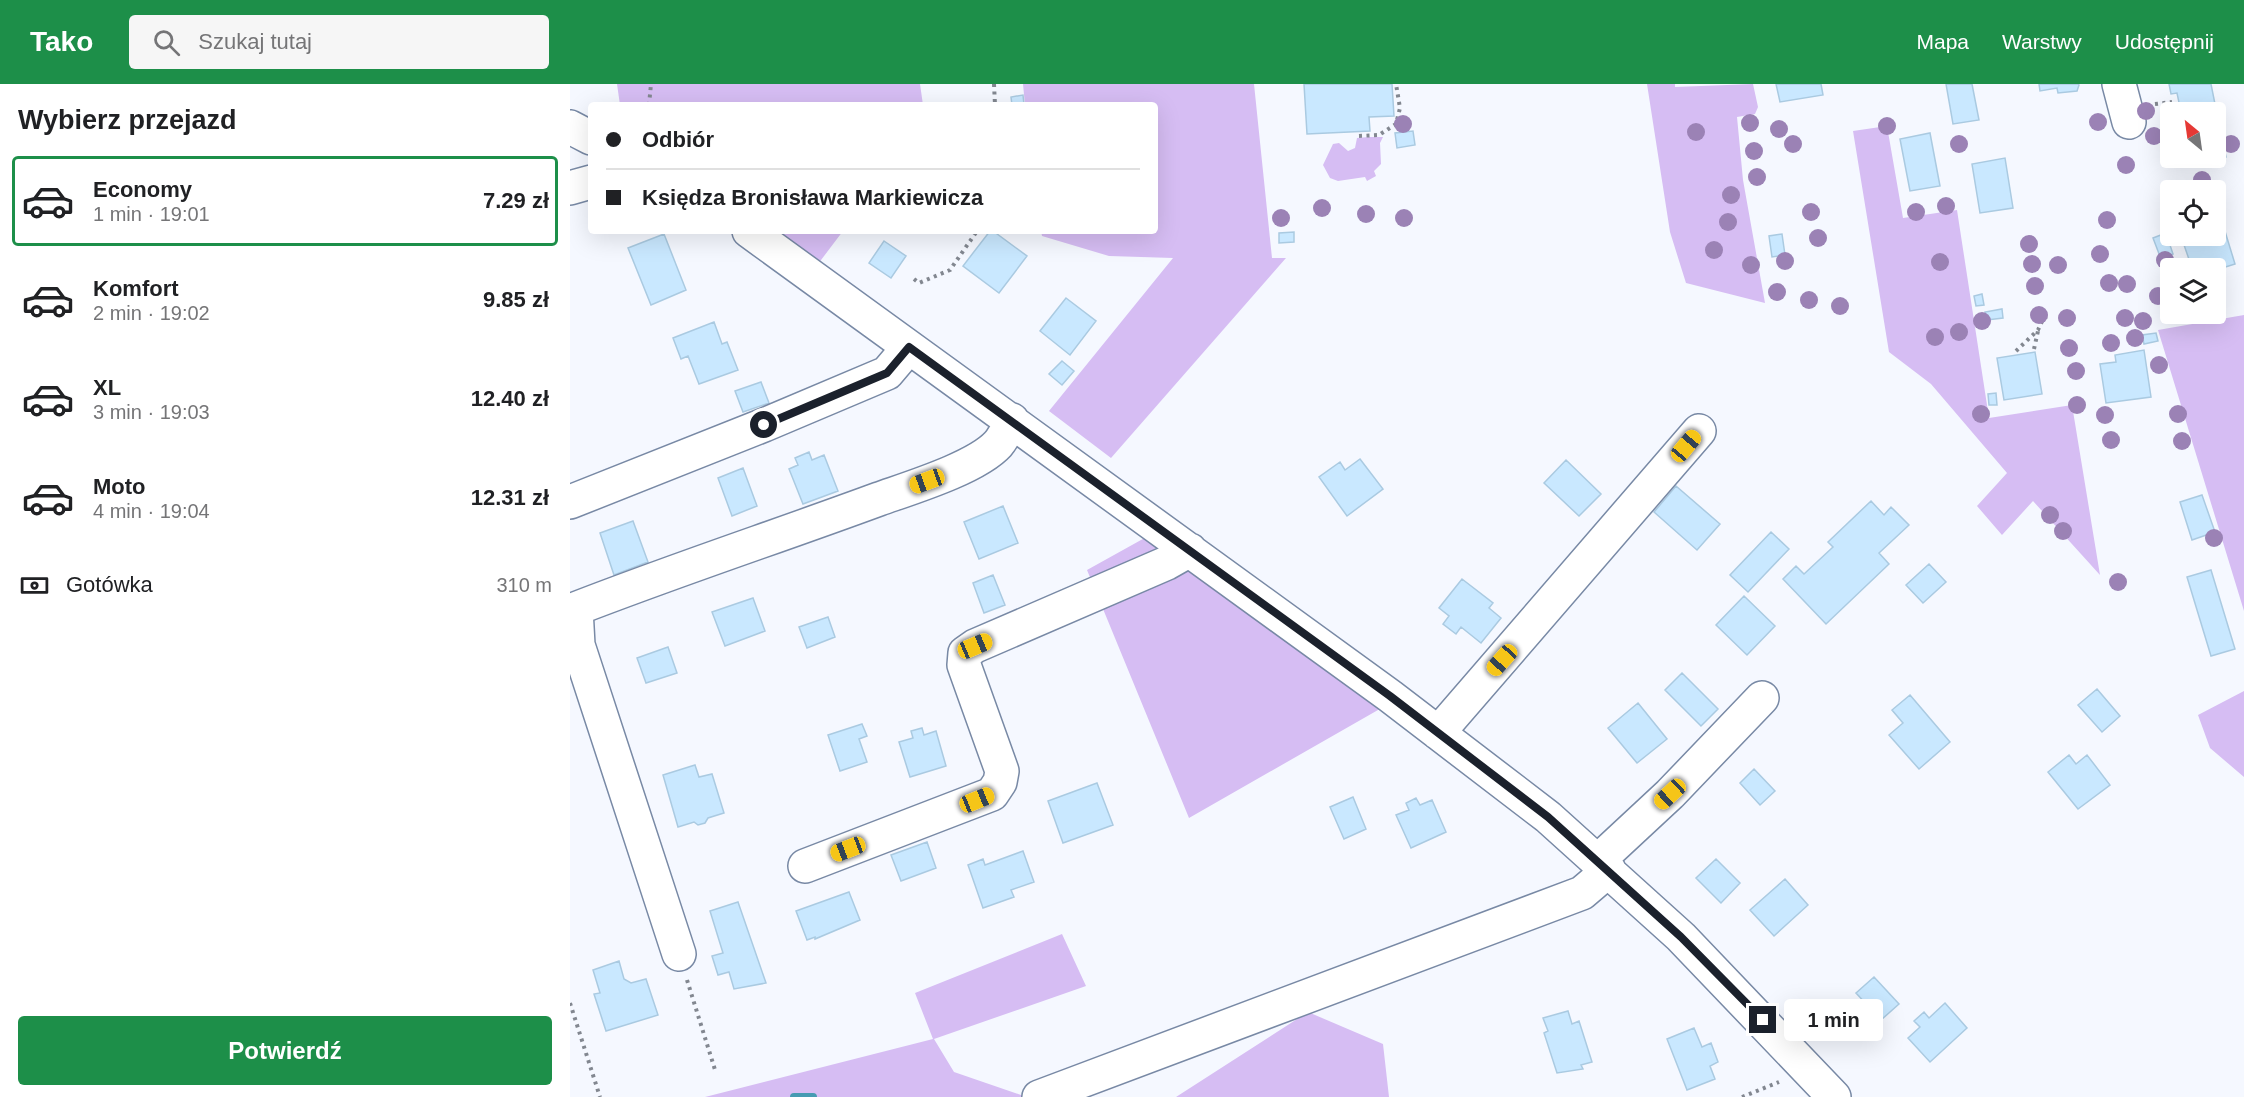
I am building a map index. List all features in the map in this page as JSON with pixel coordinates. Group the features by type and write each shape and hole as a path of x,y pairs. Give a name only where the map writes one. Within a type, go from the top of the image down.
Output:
{"street":[{"path":"2119,84 2128,122"},
{"path":"570,127 588,136"},
{"path":"570,188 588,183"},
{"path":"753,234 1190,550 1548,817 1604,865 1681,937 1834,1097"},
{"path":"570,502 764,425 887,373 909,347"},
{"path":"678,954 578,645 573,610 665,574 797,530 927,481 966,464 998,444 1012,420"},
{"path":"1438,733 1699,430"},
{"path":"805,866 992,794 1000,782 1002,771 964,665 965,653 975,646 1167,563 1190,550"},
{"path":"1039,1097 1582,893 1604,865 1762,698"}],"path":[{"path":"649,102 651,84"},
{"path":"994,84 995,102"},
{"path":"1359,136 1379,135 1396,124 1400,108 1396,84"},
{"path":"914,279 919,283 950,270 975,234"},
{"path":"2034,349 2038,330 2044,317 2050,317"},
{"path":"2016,351 2038,330"},
{"path":"678,954 716,1073"},
{"path":"570,1003 600,1097"},
{"path":"1742,1097 1792,1076 1802,1063"}],"shaded area":[{"path":"617,84 920,84 923,102 620,102"},
{"path":"1023,84 1254,84 1272,258 1286,258 1111,458 1049,411 1173,258 1109,256 1042,234 1158,234 1158,102 1025,102"},
{"path":"1647,84 1675,84 1675,87 1753,84 1758,107 1755,114 1737,117 1743,180 1765,303 1686,283 1670,232"},
{"path":"1887,126 1903,218 1957,210 1989,418 2072,405 2100,575 2033,501 2002,535 1977,506 2007,473 1931,384 1889,352 1853,131"},
{"path":"1383,137 1380,143 1381,164 1374,171 1376,176 1367,181 1365,177 1338,181 1330,178 1323,165 1333,144 1339,143 1348,151 1355,148 1357,138"},
{"path":"775,234 841,234 818,264"},
{"path":"2244,315 2244,611 2158,330 2192,324 2226,324 2226,318"},
{"path":"1159,530 1392,702 1189,818 1087,570"},
{"path":"2244,691 2244,777 2210,748 2198,715"},
{"path":"1062,934 1086,986 934,1039 954,1072 1027,1097 705,1097 933,1039 915,993"},
{"path":"1308,1012 1383,1044 1389,1097 1176,1097"}],"building":[{"path":"1304,84 1392,84 1394,116 1369,117 1370,131 1307,134"},
{"path":"1776,84 1821,84 1823,95 1780,102"},
{"path":"1946,84 1972,84 1979,120 1953,124"},
{"path":"2039,84 2079,85 2077,91 2058,93 2057,88 2040,91"},
{"path":"2169,84 2211,84 2215,102 2179,102 2177,93 2171,94"},
{"path":"1023,95 1024,102 1012,102 1011,97"},
{"path":"1413,131 1415,145 1397,148 1395,133"},
{"path":"1930,133 1940,186 1910,191 1900,139"},
{"path":"2005,158 2013,208 1980,213 1972,164"},
{"path":"1294,232 1294,242 1279,243 1279,233"},
{"path":"664,234 686,290 651,305 628,248"},
{"path":"988,234 997,234 1027,256 999,293 963,266"},
{"path":"1782,234 1785,255 1772,257 1769,236"},
{"path":"2160,235 2160,246 2170,246 2173,254 2161,258 2153,238"},
{"path":"2226,235 2235,264 2226,267 2226,258 2189,258 2184,246 2226,246"},
{"path":"884,241 906,256 891,278 869,263"},
{"path":"1982,294 1984,305 1976,306 1974,296"},
{"path":"1066,298 1096,321 1070,355 1040,331"},
{"path":"2002,309 2003,318 1987,320 1985,312"},
{"path":"714,322 722,344 727,342 738,370 699,384 688,356 681,359 673,338"},
{"path":"2156,333 2158,341 2144,344 2142,335"},
{"path":"2144,350 2151,397 2106,403 2100,364 2116,362 2115,355"},
{"path":"2035,352 2042,394 2004,400 1997,358"},
{"path":"1062,361 1074,371 1062,385 1049,374"},
{"path":"761,382 769,403 743,412 735,391"},
{"path":"1996,393 1997,405 1989,405 1988,394"},
{"path":"809,452 812,460 824,455 838,491 803,504 789,469 798,465 795,458"},
{"path":"1360,459 1383,489 1347,516 1319,477 1340,462 1345,470"},
{"path":"1566,460 1601,494 1579,516 1544,483"},
{"path":"743,468 757,506 732,516 718,478"},
{"path":"1676,486 1720,524 1697,550 1654,512"},
{"path":"2202,495 2215,532 2192,540 2180,502"},
{"path":"1871,501 1884,515 1891,507 1909,525 1879,553 1889,564 1826,624 1783,579 1796,566 1804,574 1833,547 1828,542"},
{"path":"1003,506 1018,543 979,559 964,522"},
{"path":"633,521 648,562 614,575 600,533"},
{"path":"1771,532 1789,549 1748,592 1730,575"},
{"path":"1929,564 1946,582 1923,603 1906,585"},
{"path":"2211,570 2235,649 2211,656 2187,577"},
{"path":"993,575 1005,605 984,613 973,583"},
{"path":"1462,579 1493,603 1489,608 1501,618 1481,643 1461,627 1456,634 1443,624 1449,616 1439,608"},
{"path":"1744,596 1775,626 1747,655 1716,625"},
{"path":"753,598 765,631 725,646 712,612"},
{"path":"828,617 835,637 807,648 799,627"},
{"path":"668,647 677,673 646,683 637,658"},
{"path":"1682,673 1718,709 1701,726 1665,690"},
{"path":"2097,689 2120,716 2102,732 2078,705"},
{"path":"1910,695 1950,742 1919,769 1889,735 1903,723 1892,710"},
{"path":"1638,703 1667,739 1637,763 1608,728"},
{"path":"862,724 867,736 859,739 867,762 840,771 828,735"},
{"path":"922,728 924,735 936,731 946,766 910,777 899,742 913,738 911,731"},
{"path":"2069,755 2076,764 2087,755 2110,785 2078,809 2048,772"},
{"path":"695,765 699,777 712,774 724,813 708,818 705,823 698,825 694,822 678,827 663,775"},
{"path":"1754,769 1775,791 1760,805 1740,783"},
{"path":"1097,783 1113,825 1063,843 1048,801"},
{"path":"1353,797 1366,829 1344,839 1330,807"},
{"path":"1416,798 1420,805 1432,800 1446,832 1411,848 1396,815 1409,810 1406,803"},
{"path":"927,842 936,868 901,881 891,855"},
{"path":"1023,851 1034,882 1011,890 1014,897 983,908 968,865 983,859 985,865"},
{"path":"1716,859 1740,883 1721,903 1696,878"},
{"path":"1785,879 1808,905 1774,936 1750,910"},
{"path":"849,892 860,920 815,939 815,937 807,940 796,911"},
{"path":"738,902 766,983 734,989 729,972 718,975 712,956 723,953 710,911"},
{"path":"619,961 624,979 631,983 646,979 658,1015 606,1031 594,994 600,993 593,970"},
{"path":"1874,977 1899,1004 1881,1020 1856,993"},
{"path":"1945,1003 1967,1028 1930,1062 1908,1038 1920,1027 1914,1021 1924,1012 1929,1018"},
{"path":"1568,1011 1572,1024 1579,1021 1592,1062 1581,1065 1583,1069 1557,1073 1544,1033 1548,1031 1543,1018"},
{"path":"1694,1028 1702,1047 1711,1043 1718,1062 1710,1066 1715,1079 1687,1090 1667,1039"}],"waterway":[{"path":"794,1097 813,1097"}],"route":[{"path":"764,425 887,373 909,347 1390,696 1548,817 1599,860 1681,937 1763,1020"}]}
